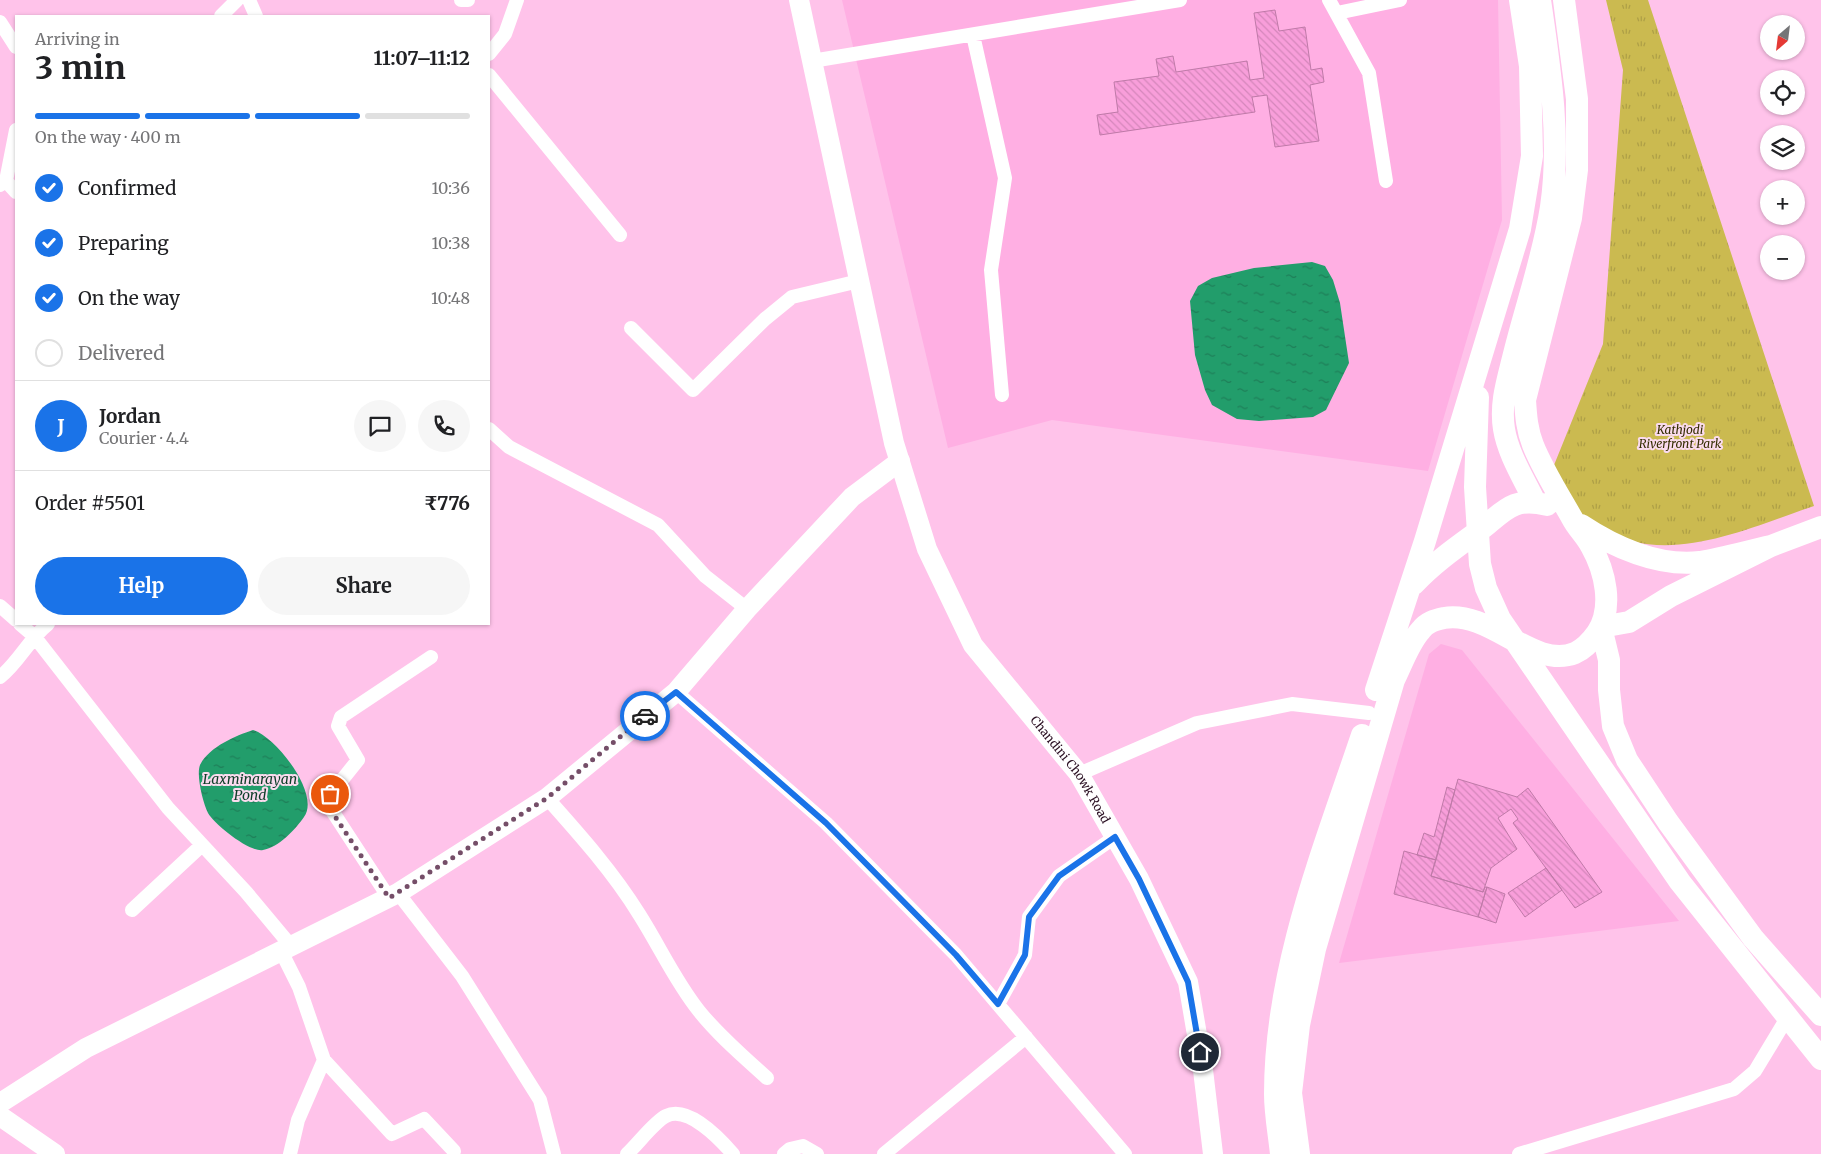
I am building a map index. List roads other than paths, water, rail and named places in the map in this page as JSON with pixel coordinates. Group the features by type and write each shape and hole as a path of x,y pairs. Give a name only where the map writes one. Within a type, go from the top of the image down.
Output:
{"main road":[{"name":"Chandini Chowk Road","path":"799,0 859,281 900,461 927,549 974,644 1079,774 1139,879 1188,982 1203,1070 1213,1154"},
{"path":"1281,1154 1275,1094 1279,1028 1301,918 1410,589 1520,229 1532,156 1530,66 1520,0"},
{"path":"1535,502 1516,464 1504,430 1502,401 1543,247 1551,206 1555,151 1555,99 1540,0"},
{"path":"1299,1154 1291,1093 1299,1025 1315,949 1394,680 1421,630 1432,620 1455,616 1477,621 1536,651 1555,655 1575,653 1591,642 1601,627 1607,598 1601,568 1592,548 1573,520 1533,445 1526,422 1526,400 1572,218 1576,170 1577,99 1564,0"},
{"path":"1480,359 1475,487 1480,564 1486,588 1500,619 1680,882 1821,1059"},
{"path":"0,1103 86,1048 394,895 547,798 676,692 747,609 852,497 900,461"},
{"path":"1410,589 1434,563 1479,531 1502,510 1521,503 1535,502 1553,506 1609,543 1666,561 1698,562 1772,546"},
{"path":"1601,627 1629,622 1672,596 1772,546 1821,527"},
{"path":"1601,627 1609,660 1609,690 1613,726 1627,760 1668,822 1754,938 1821,1015"},
{"path":"0,1116 54,1154"}],"street":[{"path":"222,15 237,0"},
{"path":"249,0 256,15"},
{"path":"461,0 468,0"},
{"path":"490,53 505,34 517,0"},
{"path":"812,61 1180,0"},
{"path":"1329,0 1369,72 1386,181"},
{"path":"1337,13 1400,0"},
{"path":"0,22 15,45"},
{"path":"973,34 1005,178 991,270 1002,395"},
{"path":"490,75 620,235"},
{"path":"15,134 3,183 15,191"},
{"path":"631,328 693,390 765,318 792,297 859,281"},
{"path":"490,430 509,447 658,525 705,576 747,609"},
{"path":"0,606 15,619"},
{"path":"21,625 34,636 168,808 202,844 286,949 324,1060 392,1134 424,1119 454,1151"},
{"path":"0,677 8,671 34,636 47,625"},
{"path":"431,657 341,717 338,721 338,726 358,760 330,794 328,806 394,895 462,976 540,1100 554,1154"},
{"path":"676,692 826,823 956,955 1125,1154"},
{"path":"1079,774 1197,723 1292,704 1369,712"},
{"path":"547,798 606,867 640,915 659,951 698,1011 720,1035 767,1078"},
{"path":"998,1004 1025,955 1029,917 1059,876 1115,837"},
{"path":"132,910 202,844"},
{"path":"1519,1154 1734,1089 1755,1071 1787,1018"},
{"path":"884,1154 1026,1037"},
{"path":"290,1154 298,1120 324,1060"},
{"path":"627,1154 664,1117 676,1112 687,1115 720,1140 733,1154"},
{"path":"784,1154 790,1149 803,1146 817,1154"}],"water":[{"path":"1312,262 1325,266 1333,280 1340,303 1349,363 1326,410 1313,417 1259,421 1237,419 1212,405 1205,390 1195,355 1190,301 1198,286 1212,278 1254,268"},
{"name":"Laxminarayan Pond","path":"253,730 273,743 293,767 301,781 308,807 304,817 281,842 263,850 257,850 241,843 212,818 204,803 199,775 200,765 216,748 231,739"}],"park label":[{"name":"Kathjodi Riverfront Park","path":"1680,437"}]}
